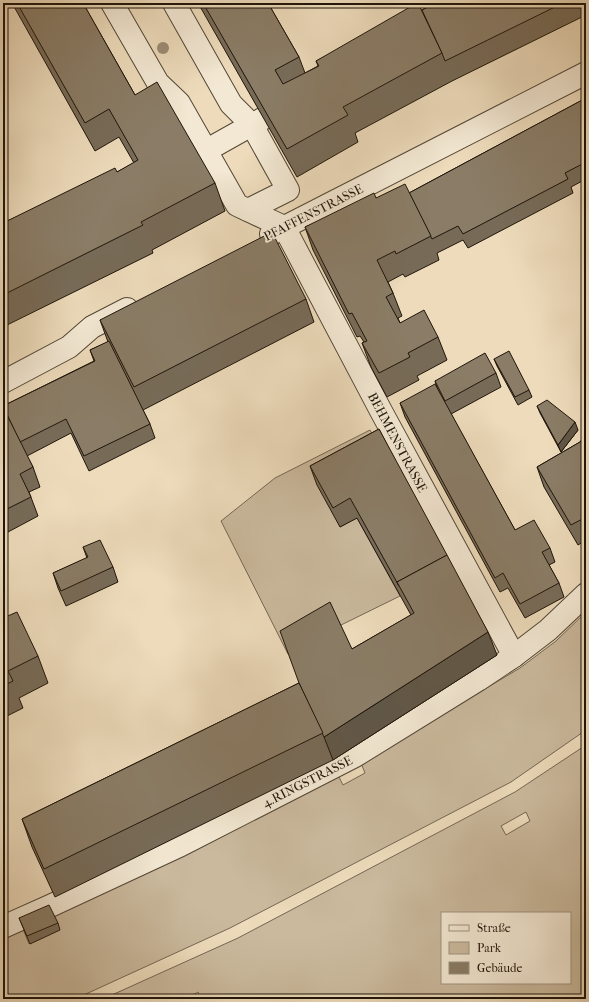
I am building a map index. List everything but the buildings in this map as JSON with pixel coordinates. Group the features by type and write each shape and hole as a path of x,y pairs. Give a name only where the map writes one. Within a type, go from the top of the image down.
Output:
{"street":[{"path":"112,3 158,82 179,103 237,205 284,227"},
{"path":"174,3 231,104 258,122 288,190 248,210"},
{"name":"PFAFFENSTRASSE","path":"250,244 586,73"},
{"path":"207,150 258,122"},
{"name":"BEHMENSTRASSE","path":"284,227 381,411 514,656"},
{"path":"3,382 69,348 92,327 146,299"},
{"name":"4.RINGSTRASSE","path":"3,927 181,844 355,756 514,656 548,630 586,594"}],"green space":[{"path":"370,430 382,451 340,527 357,518 400,596 339,626 288,654 221,521 275,478"},
{"path":"586,612 586,730 511,782 230,928 75,999 3,999 3,936 23,929 29,944 54,915 338,775 343,785 365,773 361,763 520,668 556,641"},
{"path":"586,745 586,999 201,999 198,992 186,999 103,999 238,938 515,792","holes":["526,812 530,821 506,835 501,826"]}]}
